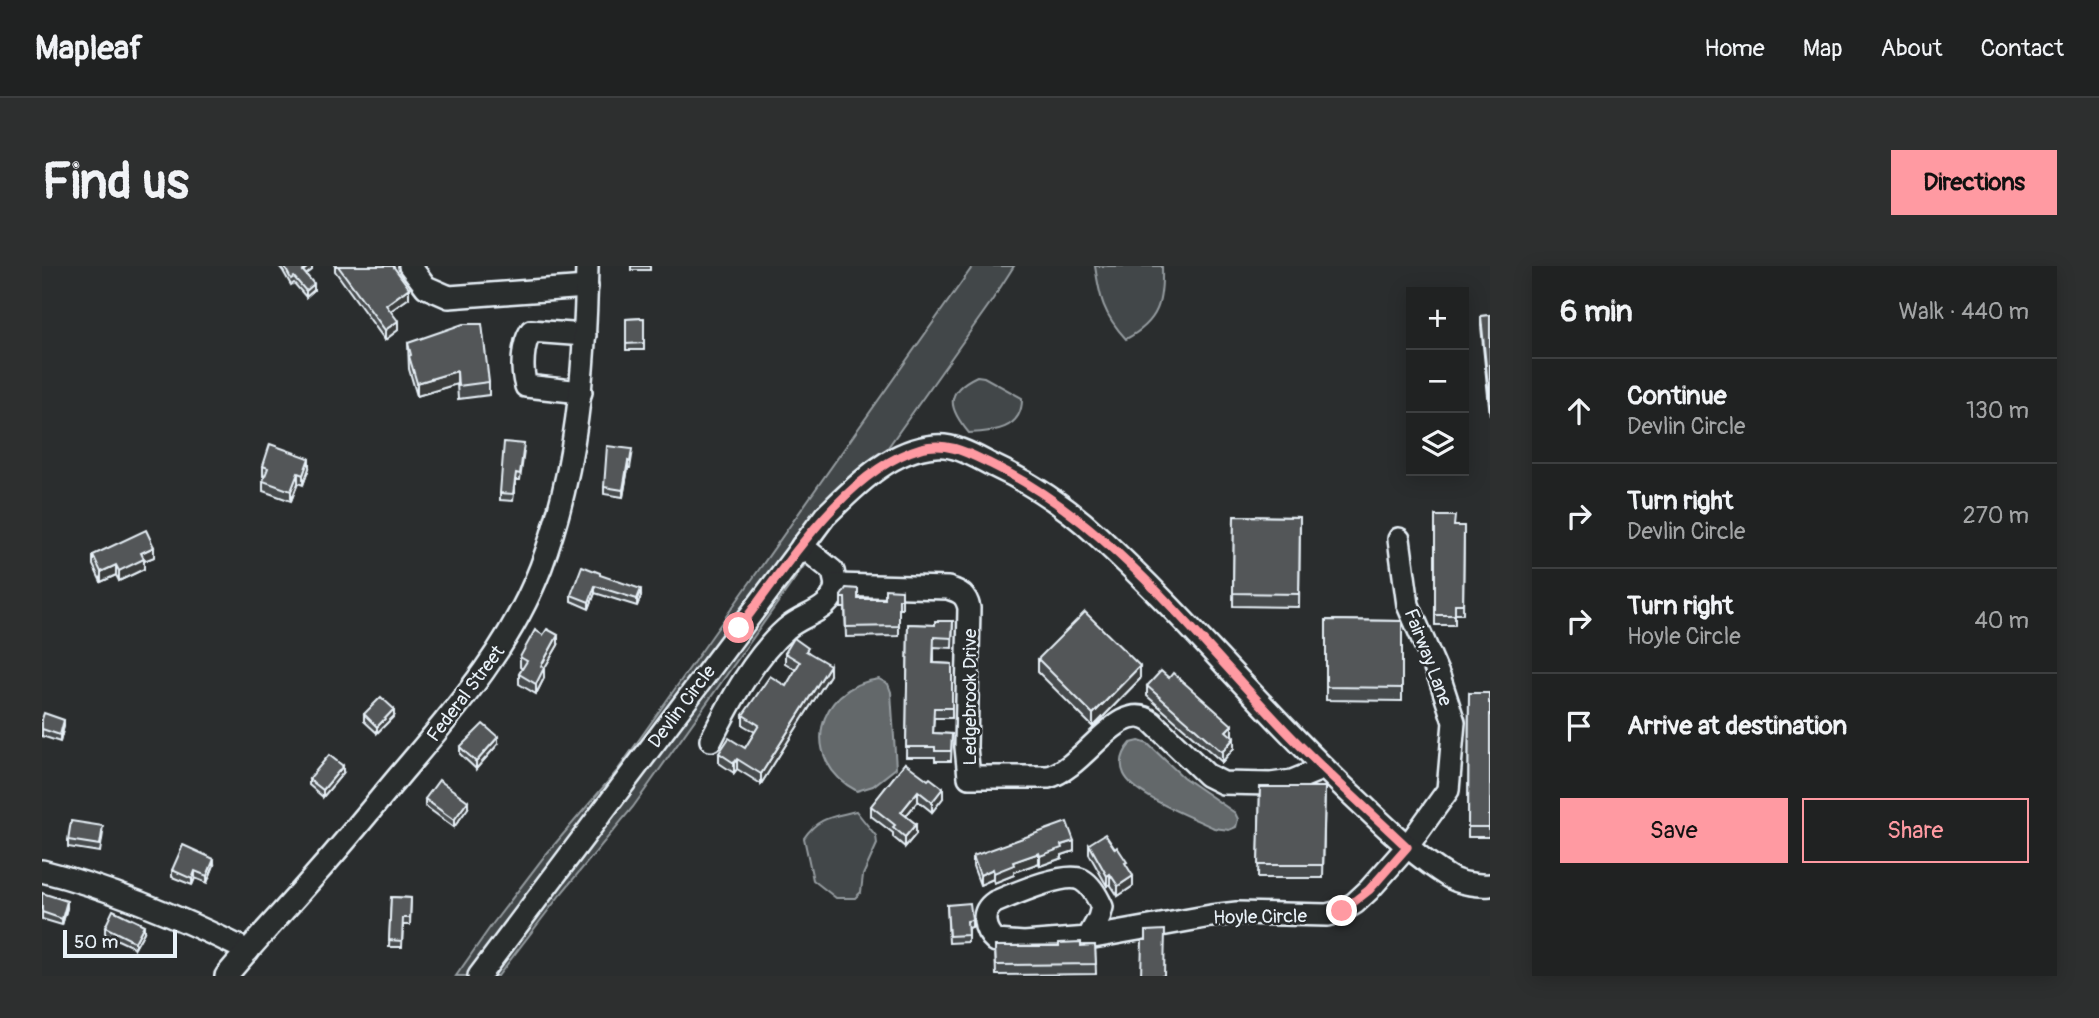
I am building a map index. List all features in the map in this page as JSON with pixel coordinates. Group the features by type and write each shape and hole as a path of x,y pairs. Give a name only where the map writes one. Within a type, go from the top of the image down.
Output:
{"street":[{"path":"410,266 426,287 449,297 587,276"},
{"name":"Federal Street","path":"226,976 319,871 468,694 509,632 540,569 570,466 581,392 587,276"},
{"path":"581,392 526,386 525,340 531,331 585,335"},
{"name":"Devlin Circle","path":"479,976 825,516 883,465 924,447 948,446 961,450 1049,496 1098,535 1151,587 1286,731 1407,847 1452,879 1490,885"},
{"name":"Fairway Lane","path":"1399,539 1408,605 1440,679 1454,722 1448,790 1407,847"},
{"path":"711,740 726,710 763,652 790,625 827,605 835,596 833,571 802,546"},
{"name":"Ledgebrook Drive","path":"836,585 948,588 959,591 966,597 969,608 969,777 1039,777 1060,774 1119,722 1136,715 1152,722 1207,775 1223,783 1271,784 1292,781 1324,768"},
{"name":"Hoyle Circle","path":"1088,938 1102,907 1096,895 1081,879 1063,878 1003,899 988,906 985,915 987,930 996,941 1024,943 1088,938 1224,914 1327,915 1342,911 1369,890 1407,847"},
{"path":"42,872 107,889 194,924 248,951"}],"shaded area":[{"path":"973,266 1014,266 633,807 560,895 498,976 456,976 543,858 617,771"},
{"path":"1095,266 1162,266 1162,290 1157,309 1146,325 1126,339 1112,322 1104,305"},
{"path":"977,376 984,377 1022,398 1021,409 1012,423 996,430 969,433 962,424 954,409 954,395 966,382"},
{"path":"879,679 888,684 891,692 896,768 873,786 857,791 839,778 827,762 822,744 822,727 829,710 840,696 857,685"},
{"path":"1139,741 1148,744 1183,777 1235,813 1238,819 1236,827 1229,830 1214,828 1139,790 1124,774 1122,766 1126,750 1131,743"},
{"path":"856,811 876,836 877,844 863,875 861,892 855,898 836,898 813,880 804,838 820,822"}],"building":[{"path":"284,266 309,266 303,271 314,284 306,291 294,277 291,279"},
{"path":"338,266 393,266 409,288 386,305 398,321 385,330"},
{"path":"1490,315 1490,406 1481,316"},
{"path":"644,318 644,343 626,344 626,319"},
{"path":"463,324 482,324 489,382 458,386 457,371 417,383 408,343"},
{"path":"504,442 524,444 520,474 516,473 513,494 500,493"},
{"path":"270,444 309,458 303,475 298,473 291,491 263,481 268,468 263,466"},
{"path":"607,446 632,449 623,490 604,487"},
{"path":"1234,516 1300,517 1299,594 1233,593"},
{"path":"1435,516 1455,516 1454,526 1464,526 1463,604 1455,604 1455,615 1435,615"},
{"path":"146,530 154,547 141,553 144,559 119,571 116,565 101,572 93,555"},
{"path":"582,566 641,589 637,599 595,586 589,602 571,595"},
{"path":"846,588 858,589 858,599 885,599 885,589 902,590 902,599 899,599 899,626 846,627 845,598 841,596"},
{"path":"1085,612 1140,666 1093,714 1038,659"},
{"path":"1326,620 1402,621 1402,688 1326,687"},
{"path":"935,621 953,621 952,638 934,637 933,663 952,664 952,708 934,708 933,733 952,734 951,751 935,751 935,747 906,747 908,624 935,625"},
{"path":"547,629 558,635 541,666 544,668 536,684 519,674 527,661 520,657 535,630 543,635"},
{"path":"794,638 808,648 806,651 830,665 761,774 737,759 734,763 719,753 729,738 745,748 759,725 743,715 770,676 786,686 800,662 785,653"},
{"path":"1161,671 1169,678 1173,673 1232,725 1226,731 1234,738 1222,752 1147,686"},
{"path":"1469,693 1489,693 1489,827 1468,827"},
{"path":"381,697 394,709 377,727 364,714"},
{"path":"44,713 64,720 60,735 42,729"},
{"path":"483,724 498,737 476,762 460,747"},
{"path":"329,755 343,766 323,790 309,779"},
{"path":"905,763 943,788 932,802 918,791 901,812 916,824 905,837 893,827 895,825 871,806"},
{"path":"439,780 468,801 454,820 425,799"},
{"path":"1260,787 1325,787 1323,865 1258,865"},
{"path":"71,821 103,826 100,845 68,840"},
{"path":"1067,822 1074,841 1040,856 1039,853 1013,862 1014,865 994,873 993,869 980,875 973,856"},
{"path":"1105,834 1127,862 1125,863 1133,876 1118,886 1110,874 1107,876 1089,844"},
{"path":"183,845 214,859 207,876 195,871 192,879 172,870"},
{"path":"42,893 67,901 62,919 42,912"},
{"path":"391,897 411,898 410,918 403,918 402,941 389,940"},
{"path":"970,903 972,920 967,921 968,935 949,936 947,905"},
{"path":"113,910 144,925 135,942 105,927"},
{"path":"1165,930 1164,976 1141,976 1142,940 1146,940 1146,931"},
{"path":"1081,942 1081,946 1095,945 1096,964 996,965 995,946 1059,946 1059,943"}],"route":[{"path":"739,628 825,516 868,476 898,457 924,447 948,446 961,450 1049,496 1098,535 1151,587 1286,731 1407,847 1369,890 1342,911"}]}
